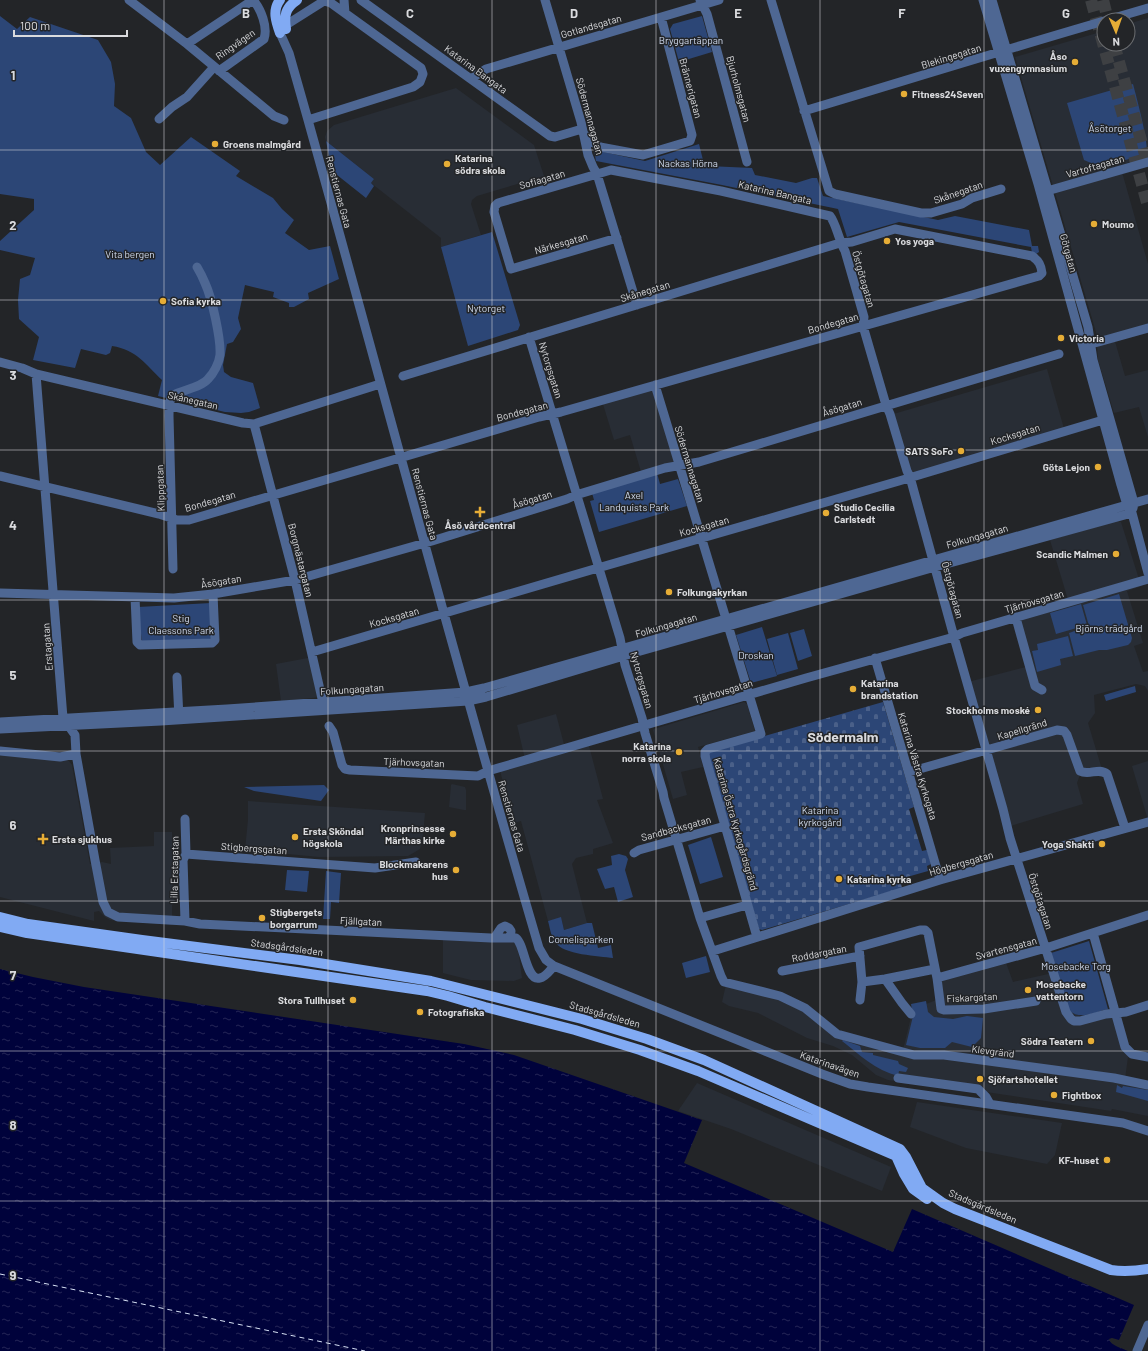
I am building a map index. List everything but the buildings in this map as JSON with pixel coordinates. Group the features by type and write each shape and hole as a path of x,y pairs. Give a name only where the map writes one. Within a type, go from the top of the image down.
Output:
{"main road":[{"path":"280,0 275,8 275,14 284,29"},
{"path":"284,29 286,11 297,0"},
{"name":"Stadsgårdsleden","path":"0,917 28,924 300,960 431,981 582,1019 647,1039 704,1060 900,1149 906,1157 922,1188 943,1203 955,1209 1111,1270 1134,1272 1148,1268"},
{"name":"Stadsgårdsleden","path":"0,927 27,933 426,991 485,1008 575,1030 640,1050 698,1071 896,1156 913,1189 946,1210 1045,1247 1110,1274 1123,1278 1132,1278 1148,1274"},
{"path":"485,1008 488,996"}],"street":[{"path":"129,0 187,44 274,116 284,120"},
{"name":"Ringvägen","path":"187,44 253,0 258,6 262,17 266,32 264,39 217,69"},
{"path":"344,0 345,14"},
{"name":"Katarina Bangata","path":"361,0 550,136 555,137 583,131"},
{"name":"Södermannagatan","path":"545,0 581,122 592,167 597,174 636,305"},
{"name":"Gotlandsgatan","path":"471,79 486,69 661,17 701,2 719,0"},
{"path":"771,0 804,111"},
{"name":"Götgatan","path":"983,0 1003,51 1088,327 1086,346 1103,420 1131,507"},
{"name":"Götgatan","path":"992,0 1003,51 1040,190 1086,346 1148,573"},
{"path":"284,29 324,1 331,3 421,68 423,74 420,82 412,87 308,120"},
{"name":"Bjurholmsgatan","path":"701,2 707,14 747,162"},
{"name":"Blekingegatan","path":"1134,12 1148,8"},
{"name":"Brännerigatan","path":"583,131 590,140 600,147 643,155 690,141 692,135 661,17"},
{"name":"Blekingegatan","path":"804,111 1096,23"},
{"name":"Renstiernas Gata","path":"284,29 289,53 380,384 488,771 539,948 546,960"},
{"path":"159,119 172,107 187,97 217,69"},
{"name":"Skånegatan","path":"804,111 829,191 835,194 922,213 931,213 962,204 972,198 1001,189"},
{"name":"Vartoftagatan","path":"1047,191 1148,162"},
{"name":"Katarina Bangata","path":"597,174 610,170 721,191 830,216"},
{"name":"Sofiagatan","path":"511,269 494,212 495,206 498,203 597,174"},
{"name":"Östgötagatan","path":"830,216 833,219 840,243 845,251 864,317 863,326 935,563 954,637 1016,859 1042,941 1046,948"},
{"name":"Skånegatan","path":"403,376 840,243 852,242 895,229 1032,256 1038,260 1041,268"},
{"name":"Närkesgatan","path":"511,269 617,238"},
{"path":"170,406 173,395 200,386 208,379 215,369 219,359 220,346 215,320 206,283 197,267"},
{"name":"Bondegatan","path":"0,476 159,514 178,520 189,520 539,417 1039,276 1042,273 1041,268"},
{"path":"1086,346 1148,328"},
{"name":"Nytorgsgatan","path":"529,337 599,567 643,726 700,918 721,976 724,982 780,996 805,1008 837,1034"},
{"name":"Åsögatan","path":"0,593 36,595 54,593 174,598 213,594 295,580 424,543 576,495 679,465 699,462 1059,354"},
{"name":"Skånegatan","path":"0,362 22,368 36,374 244,423 254,424 380,384"},
{"name":"Erstagatan","path":"36,374 66,722 75,735 76,754 103,902 108,912"},
{"name":"Södermannagatan","path":"655,385 761,734"},
{"name":"Klippgatan","path":"170,406 168,416 173,569"},
{"name":"Kocksgatan","path":"312,652 1103,420"},
{"name":"Borgmästargatan","path":"254,424 295,580 323,703"},
{"name":"Folkungagatan","path":"0,729 66,722 179,716 467,696 484,688 727,623 1131,507 1148,499"},
{"name":"Tjärhovsgatan","path":"329,726 342,765 345,769 478,776 488,771 875,658 954,637 962,633 1148,578"},
{"path":"135,597 137,642 140,645 212,643 215,640 213,594"},
{"path":"1016,618 1035,686 1042,690"},
{"name":"Katarina Västra Kyrkogata","path":"875,658 940,880"},
{"path":"177,677 179,716"},
{"name":"Folkungagatan","path":"179,716 323,703 467,696"},
{"name":"Folkungagatan","path":"0,722 66,722"},
{"name":"Kapellgränd","path":"909,772 987,751 1056,730 1064,731 1067,735 1080,771 1086,773 1100,770 1107,774 1125,828"},
{"name":"Katarina Östra Kyrkogårdsgränd","path":"757,937 705,752 708,748 761,734"},
{"path":"0,750 60,757 76,754"},
{"name":"Lilla Erstagatan","path":"185,819 185,921"},
{"name":"Högbergsgatan","path":"713,952 940,880 1148,822"},
{"name":"Sandbacksgatan","path":"634,853 638,850 677,838 725,826"},
{"name":"Stigbergsgatan","path":"186,854 375,868 416,862"},
{"path":"700,918 747,905"},
{"name":"Fjällgatan","path":"108,912 118,917 185,921 200,924 490,938 495,937 501,928 505,926 509,928 510,938 516,938 519,940 530,973 535,978 542,977 554,966"},
{"name":"Svartensgatan","path":"862,982 936,974 1046,948 1148,915"},
{"name":"Roddargatan","path":"782,971 859,952 920,930 925,930"},
{"name":"Fiskargatan","path":"925,930 928,933 941,1009 984,1009 1036,1001"},
{"path":"1093,933 1125,1047 1132,1054 1148,1057"},
{"path":"1046,948 1066,1012 1074,1021 1126,1012 1148,1005"},
{"path":"859,952 862,982 860,1000"},
{"name":"Katarinavägen","path":"546,960 554,966 737,1041 850,1084 1123,1123 1148,1131"},
{"path":"886,979 911,1014"},
{"name":"Klevgränd","path":"837,1034 914,1055 944,1055 1114,1078 1148,1085"},
{"path":"898,1078 978,1089 986,1097 990,1104"},
{"path":"1137,1351 1148,1325"}],"shaded area":[{"path":"1148,18 1148,157 1120,165 1148,264 1148,328 1114,338 1125,376 1148,370 1148,437 1139,407 1114,413 1098,360 1096,332 1015,57 1096,33 1096,52 1136,52 1136,22"},
{"name":"Katarina södra skola","path":"456,88 534,145 544,176 477,196 472,200 471,204 481,235 441,247 441,238 371,183 374,179 326,141 325,137 327,131 334,125"},
{"path":"1047,369 1065,432 911,477 890,415"},
{"path":"655,386 678,464 642,475 630,435 614,440 602,401"},
{"path":"1117,521 1121,522 1142,586 1127,591 1143,643 1134,646 1143,672 1148,671 1148,691 1145,686 1136,684 1094,695 1095,713 1088,723 1101,766 1081,772 1077,783 1083,804 1007,827 968,682 1030,666 1016,618 1069,603 1050,540"},
{"path":"313,657 322,697 281,701 276,664"},
{"name":"Katarina norra skola","path":"744,702 747,704 755,731 698,747 703,767 681,772 687,795 673,799 653,730"},
{"path":"556,714 565,748 588,742 603,799 597,800 613,843 593,849 593,854 576,858 572,864 587,923 564,930 561,918 548,921 521,821 514,823 499,767 525,759 517,725"},
{"name":"Ersta sjukhus","path":"0,755 69,761 72,765 90,864 102,862 111,864 110,848 154,846 154,832 172,832 174,904 172,905 172,925 110,920 99,911 94,912 94,921 0,897"},
{"path":"1148,761 1148,820 1132,766"},
{"path":"452,784 465,787 466,810 449,807"},
{"path":"248,801 425,813 420,849 408,856 319,857 245,850"},
{"path":"443,936 517,941 522,978 514,981 471,980 443,973"},
{"path":"1005,960 1013,982 1057,972 1080,1016 1108,1009 1116,1014 1128,1057 1125,1079 1148,1083 1148,1116 1112,1109 1111,1111 986,1092 962,1091 888,1080 876,1075 852,1055 833,1046 807,1038 758,1013 729,1006 722,1002 727,980 781,996 837,1033 903,1050 913,1009 939,999 937,979"},
{"path":"697,1083 891,1167 882,1191 731,1129 678,1111"},
{"path":"917,1102 1062,1123 1055,1155 1047,1164 966,1148 910,1127"}],"green space":[{"name":"Vita bergen","path":"0,16 17,29 30,17 98,40 111,62 115,84 114,106 131,118 146,152 160,165 191,137 240,171 236,176 273,198 294,220 285,233 309,250 330,246 339,279 308,293 309,299 294,307 289,307 289,303 273,297 274,292 245,285 238,318 241,329 233,342 227,344 223,365 224,372 231,377 253,383 260,408 241,413 225,412 158,396 162,380 140,358 121,348 112,346 110,353 106,355 81,349 75,368 33,360 39,337 19,319 18,300 20,279 30,275 35,258 0,250 0,241 34,210 34,199 0,194"},
{"name":"Bryggartäppan","path":"702,16 712,52 679,62 670,29 673,24"},
{"name":"Åsötorget","path":"1133,84 1144,130 1147,154 1100,167 1084,160 1067,103"},
{"path":"326,141 374,179 371,183 374,186 366,198 332,171"},
{"name":"Nackas Hörna","path":"699,144 703,160 708,166 752,168 755,175 796,183 817,178 823,196 938,220 955,216 1029,230 1032,246 1038,246 1039,252 1036,254 1032,253 1031,247 899,222 847,237 838,209 596,161 594,150 645,161"},
{"name":"Nytorget","path":"492,232 520,325 518,330 468,346 441,247"},
{"name":"Axel Landquists Park","path":"657,473 660,484 678,479 687,506 599,532 590,501 594,500 592,493"},
{"name":"Björns trädgård","path":"1119,594 1132,638 1131,642 1128,645 1075,656 1069,633 1089,626 1083,605"},
{"name":"Stig Claessons Park","path":"211,603 212,636 209,640 142,642 138,607"},
{"path":"1081,604 1087,625 1056,634 1050,613"},
{"name":"Droskan","path":"762,627 777,676 751,683 736,635"},
{"path":"804,629 812,656 798,661 790,633"},
{"path":"788,633 798,669 777,675 767,639"},
{"path":"1068,636 1073,656 1060,659 1061,665 1037,672 1032,651 1038,650 1037,644"},
{"path":"1135,686 1136,692 1106,701 1104,695"},
{"name":"Katarina kyrkogård","path":"883,702 914,807 909,809 922,851 927,850 931,864 927,866 928,871 900,879 902,888 762,930 759,929 708,754 709,752"},
{"path":"324,785 329,790 321,801 254,791 244,787"},
{"path":"711,837 723,877 700,884 688,845"},
{"path":"619,854 626,856 628,859 625,870 633,897 618,902 614,887 605,889 597,869 612,865 611,856"},
{"path":"287,870 309,871 307,892 285,890"},
{"path":"326,871 341,873 339,903 331,902 330,919 323,919"},
{"name":"Cornelisparken","path":"561,917 564,930 587,923 592,923 598,948 611,945 613,958 573,952 565,950 559,946 552,938 548,921"},
{"name":"Mosebacke Torg","path":"1089,941 1108,1009 1088,1015 1078,1015 1069,1010 1051,953"},
{"path":"706,956 710,972 686,978 682,963"},
{"path":"926,1001 928,1012 934,1017 953,1019 967,1016 983,1018 981,1038 972,1047 952,1042 945,1048 920,1048 906,1045 913,1016 911,1004"},
{"path":"843,1040 860,1046 862,1052 873,1053 873,1055 898,1061 899,1064 908,1068 906,1072 899,1071 898,1076 882,1070 868,1062 842,1041"},
{"path":"1117,1085 1122,1088 1123,1086 1148,1090 1148,1101 1116,1092"}],"water":[{"path":"0,969 84,987 464,1044 514,1055 702,1120 684,1163 893,1252 912,1209 1134,1305 1119,1340 1112,1338 1109,1339 1114,1345 1128,1351 0,1351"}],"ferry route":[{"path":"0,1274 365,1351"}],"tunnel":[{"path":"1091,0 1148,206"},
{"path":"1103,0 1106,12"},
{"path":"1116,52 1148,165"}],"place":[{"name":"Åso vuxengymnasium","path":"1075,62"},
{"name":"Fitness24Seven","path":"904,94"},
{"name":"Groens malmgård","path":"215,144"},
{"name":"Katarina södra skola","path":"447,164"},
{"name":"Moumo","path":"1094,224"},
{"name":"Yos yoga","path":"887,241"},
{"name":"Sofia kyrka","path":"163,301"},
{"name":"Victoria","path":"1061,338"},
{"name":"SATS SoFo","path":"961,451"},
{"name":"Göta Lejon","path":"1098,467"},
{"name":"Åsö vårdcentral","path":"480,512"},
{"name":"Studio Cecilia Carlstedt","path":"826,513"},
{"name":"Scandic Malmen","path":"1116,554"},
{"name":"Folkungakyrkan","path":"669,592"},
{"name":"Katarina brandstation","path":"853,689"},
{"name":"Stockholms moské","path":"1038,710"},
{"name":"Katarina norra skola","path":"679,752"},
{"name":"Kronprinsesse Märthas kirke","path":"453,834"},
{"name":"Ersta Sköndal högskola","path":"295,837"},
{"name":"Ersta sjukhus","path":"43,839"},
{"name":"Yoga Shakti","path":"1102,844"},
{"name":"Blockmakarens hus","path":"456,870"},
{"name":"Katarina kyrka","path":"839,879"},
{"name":"Stigbergets borgarrum","path":"262,918"},
{"name":"Mosebacke vattentorn","path":"1028,990"},
{"name":"Stora Tullhuset","path":"353,1000"},
{"name":"Fotografiska","path":"420,1012"},
{"name":"Södra Teatern","path":"1091,1041"},
{"name":"Sjöfartshotellet","path":"980,1079"},
{"name":"Fightbox","path":"1054,1095"},
{"name":"KF-huset","path":"1107,1160"}],"district":[{"name":"Södermalm","path":"843,737"}]}
